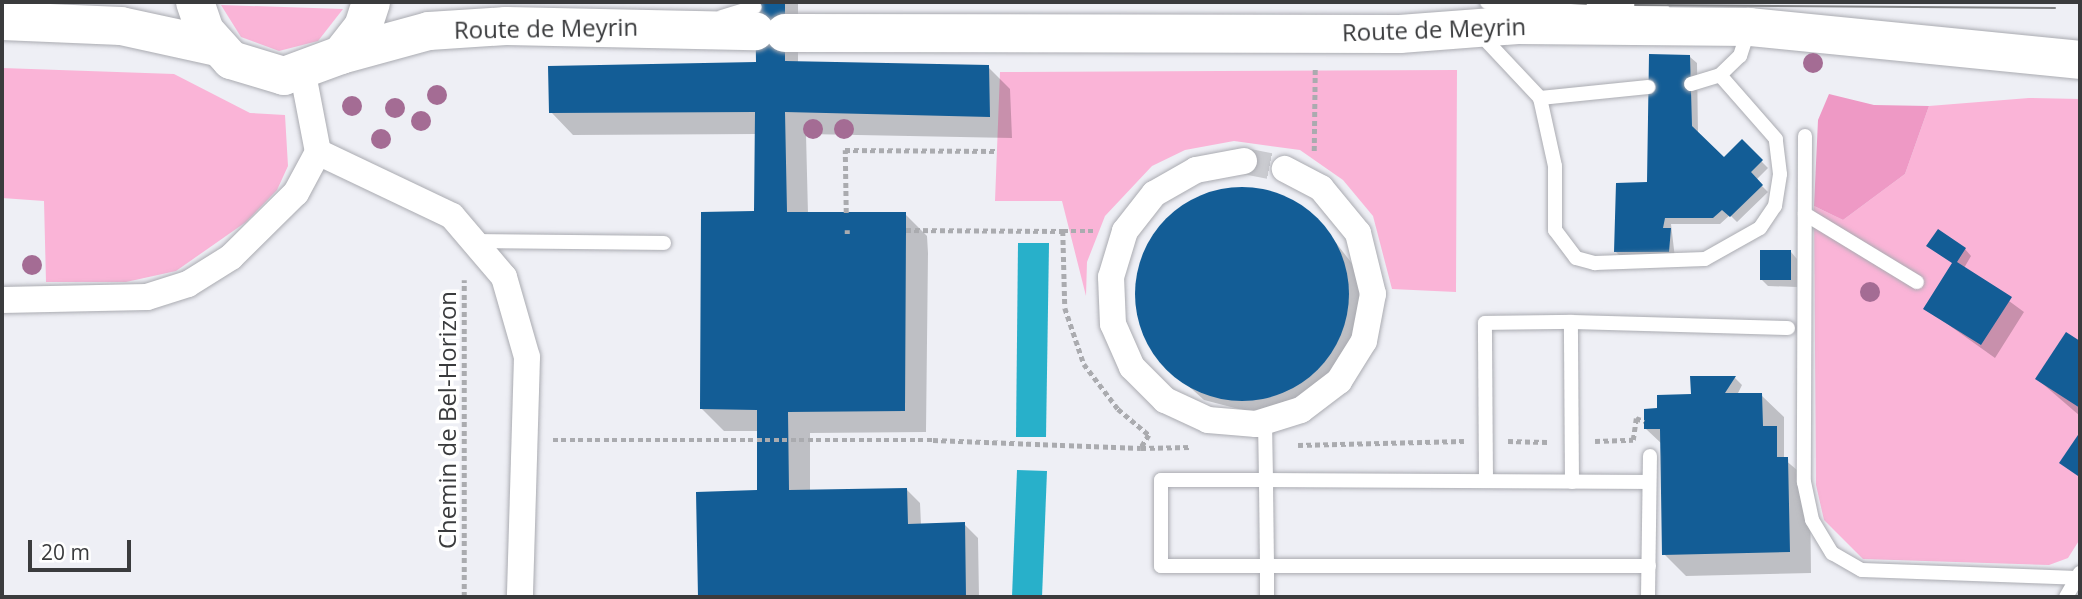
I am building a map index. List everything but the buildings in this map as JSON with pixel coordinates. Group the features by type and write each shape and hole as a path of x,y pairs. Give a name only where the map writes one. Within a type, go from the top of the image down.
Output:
{"main road":[{"path":"195,2 217,47"},
{"name":"Route de Meyrin","path":"341,55 363,27 371,2"},
{"name":"Route de Meyrin","path":"2,20 121,26 217,47 265,74 303,74 341,55 429,31 687,27 765,23 1482,16 1750,27 2080,60"}],"street":[{"path":"2,300 119,300 188,284 269,223 296,193 318,152 303,74"},
{"path":"318,152 339,167 424,198 483,246 519,313 527,356 528,440 520,597"},
{"path":"1244,161 1196,170 1146,203 1115,254 1109,300 1132,367 1165,400 1208,420 1265,422 1301,410 1339,381 1371,317 1371,270 1362,242 1342,209 1313,184 1285,169"}],"lane":[{"path":"1691,84 1720,75 1740,56 1750,27 1635,5 1587,4 1482,16 1540,98 1555,166 1555,230 1576,258 1682,262 1733,248 1760,228 1775,206 1780,174 1776,139 1720,75"},
{"path":"1540,98 1648,87"},
{"path":"1805,136 1804,482 1812,520 1832,553 1862,570 2078,575 2066,597"},
{"path":"1805,215 1917,282"},
{"path":"483,246 664,243"},
{"path":"1571,322 1572,482"},
{"path":"1486,481 1485,323 1571,322 1788,328"},
{"path":"1265,422 1267,597"},
{"path":"1648,597 1650,456"},
{"path":"1649,482 1161,480 1161,565 1649,566"}],"path":[{"path":"1313,184 1315,54"},
{"path":"846,213 845,150 996,151"},
{"path":"906,230 995,231"},
{"name":"Chemin de Bel-Horizon","path":"464,597 464,279 483,246"},
{"path":"528,440 933,440 1141,448"}],"shaded area":[{"path":"221,5 343,9 318,41 279,51 241,37"},
{"path":"2,68 174,74 250,113 285,115 288,166 277,190 246,222 176,271 126,282 46,282 44,201 2,198"},
{"path":"1457,70 1456,292 1392,289 1373,216 1343,180 1300,150 1234,141 1185,150 1152,166 1105,216 1087,262 1086,296 1062,201 995,201 1000,72"},
{"path":"1829,94 1874,105 1929,106 1905,174 1843,220 1814,206 1818,120"},
{"path":"2029,98 2080,99 2080,539 2068,558 2049,565 1863,559 1824,520 1816,485 1814,206 1843,220 1905,174 1929,106"}],"water":[{"path":"1018,243 1049,243 1046,437 1016,437"},
{"path":"1017,470 1047,471 1042,597 1012,597"}],"tunnel":[{"path":"1244,161 1285,169"}],"tram line":[{"path":"1551,2 1586,4"},
{"path":"1635,5 2055,8"}]}
